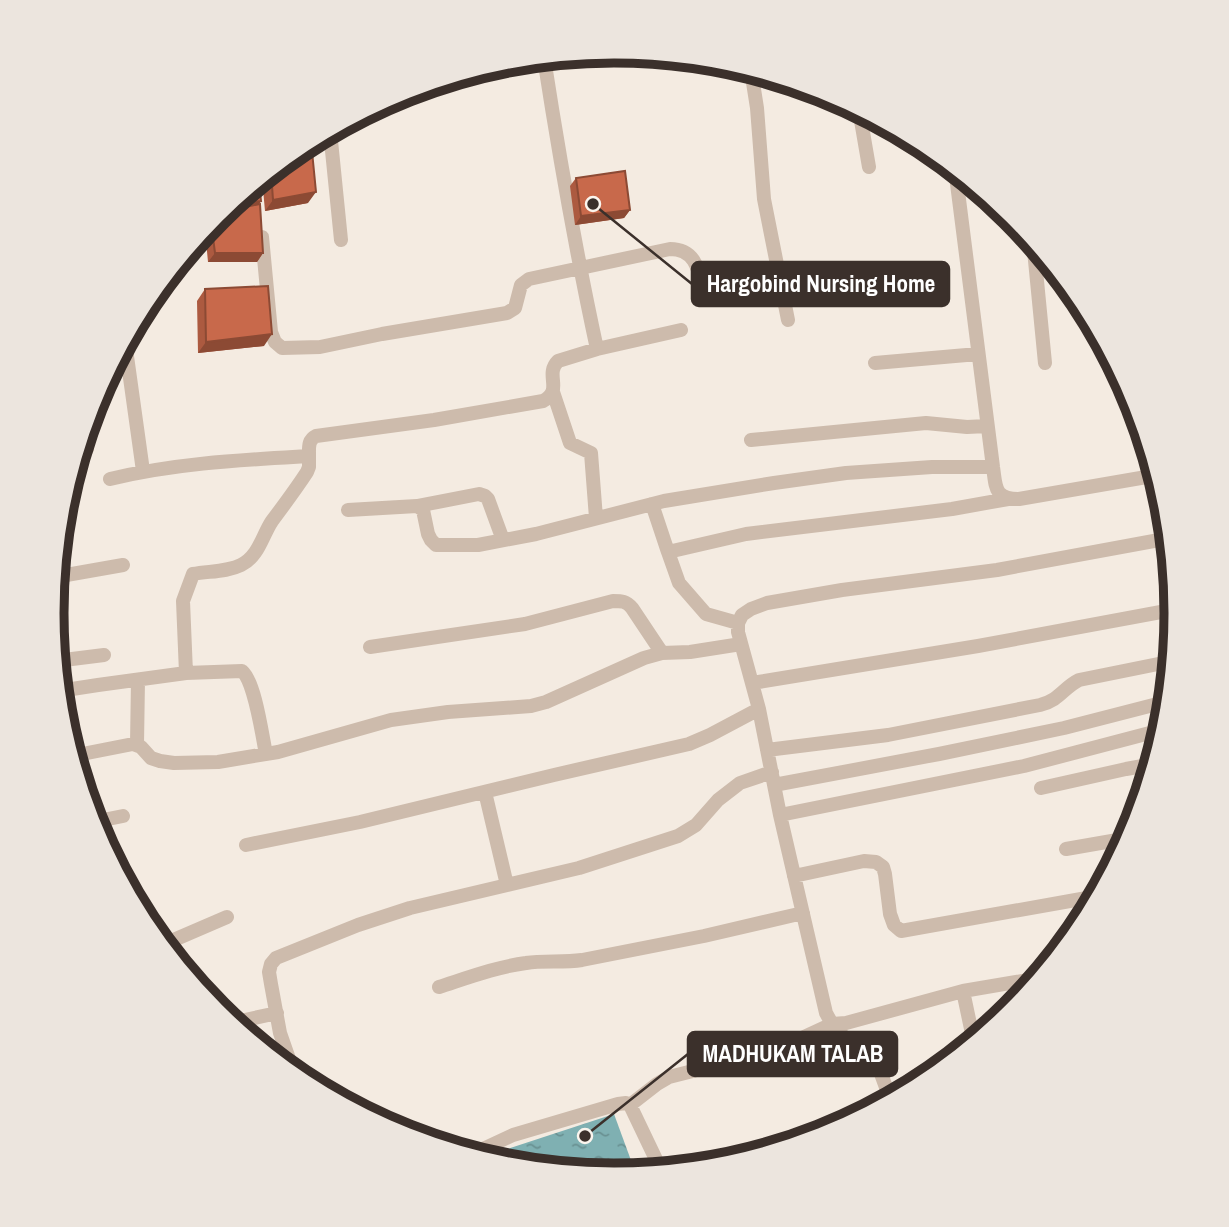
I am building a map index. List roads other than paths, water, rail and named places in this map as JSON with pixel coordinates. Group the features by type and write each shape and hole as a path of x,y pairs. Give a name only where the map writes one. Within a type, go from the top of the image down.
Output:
{"street":[{"path":"545,68 579,269 597,349"},
{"path":"753,81 764,199 788,320"},
{"path":"861,122 869,167"},
{"path":"331,142 341,240"},
{"path":"959,185 992,467 997,491 1008,499"},
{"path":"260,219 271,332 275,342 282,348 320,347 508,313 515,308 521,285 529,279 657,251 679,249 687,252 697,267 706,299"},
{"path":"1034,258 1045,363"},
{"path":"186,673 183,601 193,575 230,569 250,559 271,523 307,472 311,438 543,401 550,398 553,392 552,370 553,365 558,362 597,349 681,330"},
{"path":"875,363 978,354"},
{"path":"127,358 143,471"},
{"path":"553,392 570,443 590,453 596,518"},
{"path":"751,440 926,423 988,426"},
{"path":"110,479 143,471 200,463 309,456"},
{"path":"417,506 423,510 428,534 436,545 478,545 537,534 652,504 774,483 846,473 932,467 992,467"},
{"path":"668,552 746,534 952,509 1147,477"},
{"path":"348,510 417,506 479,494 488,499 503,540"},
{"path":"652,504 679,583 706,614 738,623"},
{"path":"887,1091 876,1060 856,1064 845,1038 826,1013 738,623 742,615 767,603 842,590 997,570 1160,540"},
{"path":"65,575 123,565"},
{"path":"370,647 526,624 622,601 632,608 662,653"},
{"path":"752,683 978,646 1165,611"},
{"path":"138,680 137,744 152,758 160,761 218,762 266,754 391,720 448,712 531,706 546,702 644,658 662,653 690,652 741,644"},
{"path":"66,660 104,655"},
{"path":"767,750 888,735 1040,705 1057,698 1074,682 1162,664"},
{"path":"70,690 186,673 242,671 248,676 252,688 266,754"},
{"path":"288,1057 280,1032 269,972 276,958 397,912 579,867 678,836 696,825 718,800 740,783 939,754 1064,728 1157,704"},
{"path":"246,845 360,822 689,744 710,736 759,709"},
{"path":"780,814 1024,766 1151,733"},
{"path":"82,753 133,744 141,747"},
{"path":"1041,788 1143,766"},
{"path":"485,792 507,885"},
{"path":"104,820 123,816"},
{"path":"1066,849 1116,840"},
{"path":"794,876 864,861 876,862 883,867 890,914 894,925 901,931 1085,898"},
{"path":"439,987 513,965 582,960 803,913"},
{"path":"172,941 227,917"},
{"path":"631,1105 669,1077 748,1057 793,1042 832,1024 846,1023 963,991 1024,981"},
{"path":"963,991 972,1032"},
{"path":"244,1020 276,1013"},
{"path":"486,1148 526,1131 626,1103 631,1105 657,1162"}],"water":[{"path":"614,1114 632,1164 578,1163 500,1151"}],"place":[{"name":"Hargobind Nursing Home","path":"593,204"},
{"name":"MADHUKAM TALAB","path":"585,1136"}]}
